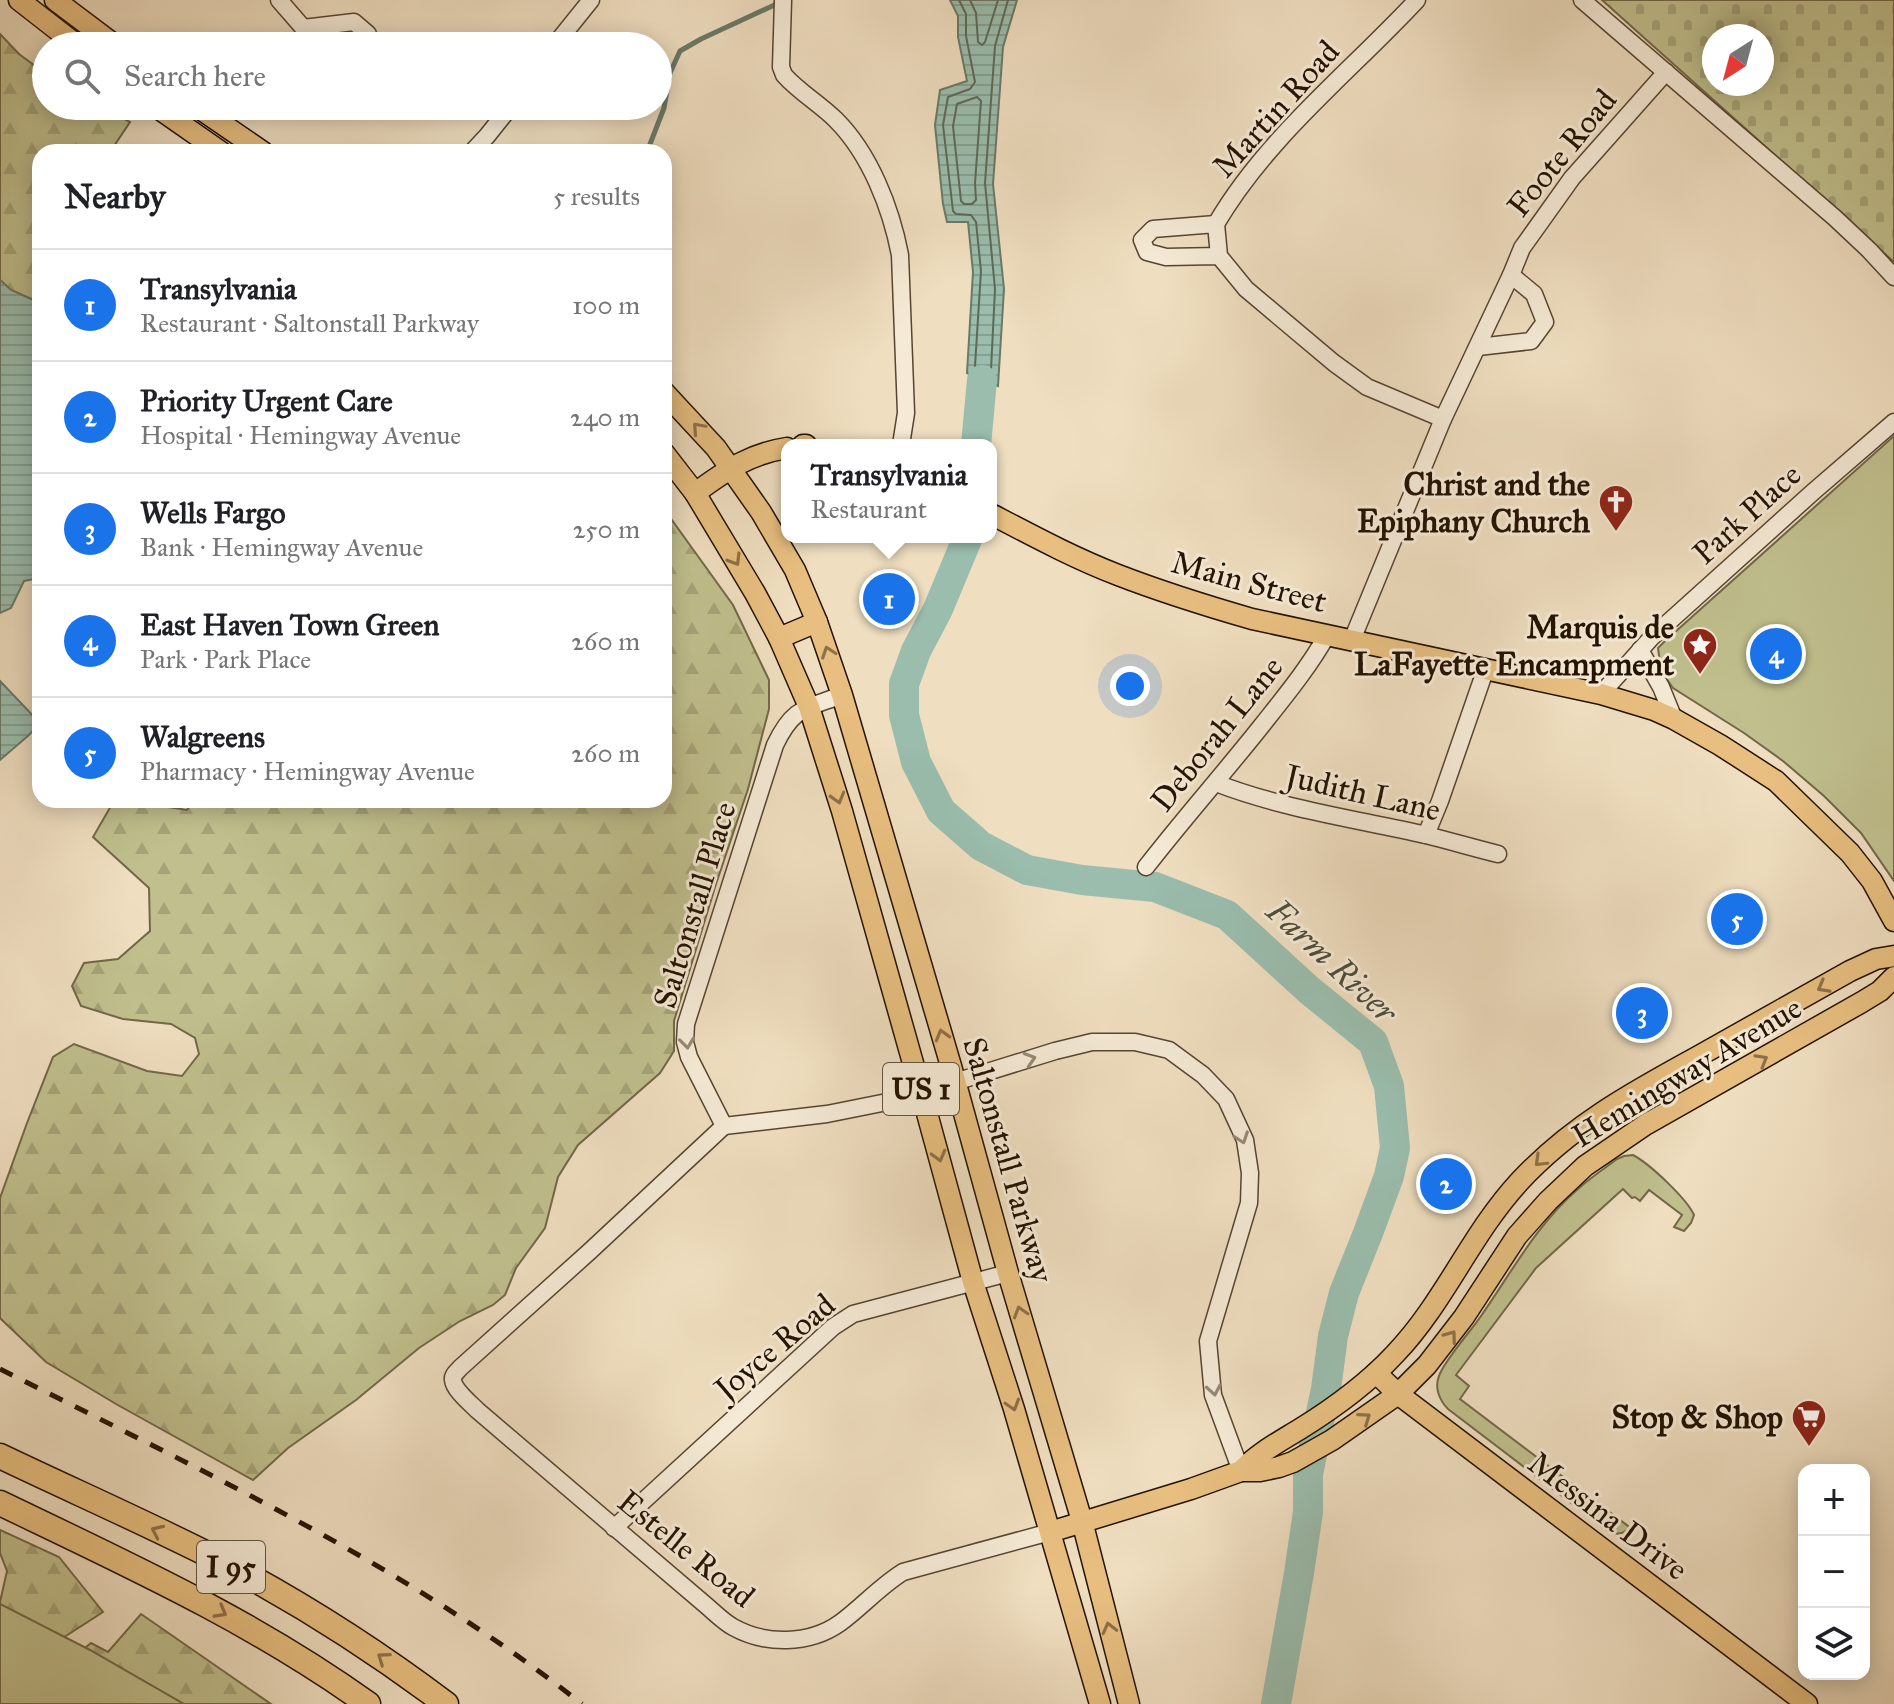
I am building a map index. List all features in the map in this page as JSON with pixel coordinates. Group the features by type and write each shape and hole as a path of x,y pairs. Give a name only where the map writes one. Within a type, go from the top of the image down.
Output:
{"highway":[{"name":"I 95","path":"0,1456 267,1586 371,1649 446,1704"},
{"name":"I 95","path":"0,1503 234,1619 299,1657 368,1704"}],"main road":[{"path":"19,0 60,32"},
{"path":"55,0 97,32"},
{"path":"175,120 210,144"},
{"path":"216,120 251,144"},
{"name":"US 1","path":"672,401 731,467"},
{"path":"695,493 731,467 781,449"},
{"name":"US 1","path":"672,463 695,493"},
{"name":"Saltonstall Parkway","path":"731,467 795,570 842,695 1082,1521 1129,1704"},
{"name":"Saltonstall Parkway","path":"695,493 779,638 809,707 832,776 973,1282 1014,1409 1100,1704"},
{"name":"Main Street","path":"998,518 1116,575 1252,619 1601,694 1654,710 1720,745 1776,781 1850,853 1872,881 1894,921"},
{"path":"779,638 817,622"},
{"name":"Hemingway Avenue","path":"1241,1471 1259,1454 1301,1429 1376,1373 1409,1338 1518,1183 1567,1136 1624,1098 1850,971 1876,959 1894,956"},
{"name":"Hemingway Avenue","path":"1050,1532 1241,1471 1270,1470 1293,1462 1332,1440 1398,1394 1427,1365 1444,1346 1517,1236 1585,1166 1645,1125 1880,991 1894,977"},
{"path":"1624,1098 1645,1125"},
{"name":"Messina Drive","path":"1376,1373 1398,1394 1807,1704"}],"street":[{"path":"279,0 307,32"},
{"path":"565,32 591,0"},
{"path":"783,0 781,67 784,75 839,123 860,151 889,209 896,231 900,255 906,413 902,439"},
{"name":"Martin Road","path":"1216,224 1153,229 1142,240 1147,252 1166,257 1219,256 1216,224 1275,143 1417,0"},
{"path":"1582,0 1835,218 1894,277"},
{"path":"303,28 354,22 366,32"},
{"name":"Foote Road","path":"1352,640 1443,419 1522,248 1572,178 1666,72"},
{"path":"480,144 500,120"},
{"path":"1219,256 1246,289 1334,363 1367,387 1443,419"},
{"path":"1478,347 1531,341 1545,322 1534,294 1511,275"},
{"name":"Park Place","path":"1601,694 1652,637 1894,422"},
{"name":"Deborah Lane","path":"1146,867 1300,677 1327,635"},
{"path":"1640,650 1661,687 1674,719"},
{"path":"1426,835 1486,668"},
{"name":"Saltonstall Place","path":"724,1126 689,1057 685,1042 686,1024 775,745 795,714 842,695"},
{"name":"Judith Lane","path":"1216,783 1238,792 1339,818 1426,835 1498,854"},
{"path":"724,1126 827,1114 922,1095 955,1082 1092,1042 1135,1042 1169,1050 1203,1075 1226,1099 1245,1140 1250,1173 1249,1203 1208,1341 1213,1395 1241,1471"},
{"name":"Estelle Road","path":"724,1126 460,1368 453,1375 453,1382 477,1410 732,1627 758,1637 786,1641 815,1636 836,1626 903,1572 1050,1532"},
{"name":"Joyce Road","path":"614,1528 833,1327 853,1314 1008,1273"}],"green space":[{"path":"1602,0 1894,0 1894,262 1709,96 1774,96 1774,24 1702,24 1702,90"},
{"path":"0,34 32,64 32,120 130,122 115,144 32,144 32,299 11,290 0,280"},
{"path":"1894,436 1894,881 1861,833 1824,796 1744,733 1673,688 1661,671 1658,648"},
{"path":"672,520 733,605 769,680 769,709 748,789 674,1021 674,1051 660,1073 578,1145 558,1177 545,1228 516,1268 505,1295 419,1348 356,1400 288,1448 253,1480 46,1362 0,1318 0,1198 53,1057 74,1044 147,1071 182,1076 199,1054 195,1038 171,1024 123,1019 81,1006 72,986 84,963 118,959 150,931 149,888 93,837 110,808 672,808"},
{"path":"1633,1155 1684,1200 1694,1215 1691,1223 1684,1231 1674,1227 1682,1215 1649,1190 1640,1201 1623,1189 1536,1268 1456,1375 1469,1386 1460,1399 1628,1526 1624,1532 1617,1534 1608,1531 1448,1409 1440,1398 1437,1385 1446,1362 1550,1218 1592,1177 1617,1159"},
{"path":"0,1530 59,1557 103,1612 47,1648 0,1616 7,1571 0,1553"},
{"path":"0,1604 90,1650 184,1704 0,1704"},
{"path":"141,1614 271,1704 16,1704 91,1643 108,1652"}],"water":[{"path":"950,0 1017,0 1003,47 993,184 1004,289 998,386 967,373 973,272 968,222 947,222 943,204 935,125 940,90 967,81 958,37 958,16"},
{"path":"0,280 11,290 32,299 32,580 24,581 11,608 0,613"},
{"path":"0,681 32,715 32,732 0,760"}],"waterway":[{"name":"Farm River","path":"672,69 680,51 781,2"},
{"name":"Farm River","path":"650,144 659,120"},
{"name":"Farm River","path":"977,439 982,380"},
{"name":"Farm River","path":"966,543 904,684 904,715 916,762 941,811 981,846 1027,870 1082,880 1155,887 1227,915 1309,990 1373,1042 1389,1086 1395,1148 1389,1176 1344,1293 1333,1336 1326,1389 1308,1474 1308,1512 1276,1704"}],"railway":[{"path":"0,1369 226,1483 373,1564 445,1607 582,1704"}],"place":[{"name":"Christ and the Epiphany Church","path":"1616,533"},
{"name":"Transylvania","path":"889,599"},
{"name":"East Haven Town Green","path":"1776,654"},
{"name":"Marquis de LaFayette Encampment","path":"1700,676"},
{"name":"Walgreens","path":"1737,919"},
{"name":"Wells Fargo","path":"1642,1013"},
{"name":"Priority Urgent Care","path":"1446,1184"},
{"name":"Stop & Shop","path":"1809,1448"}]}
